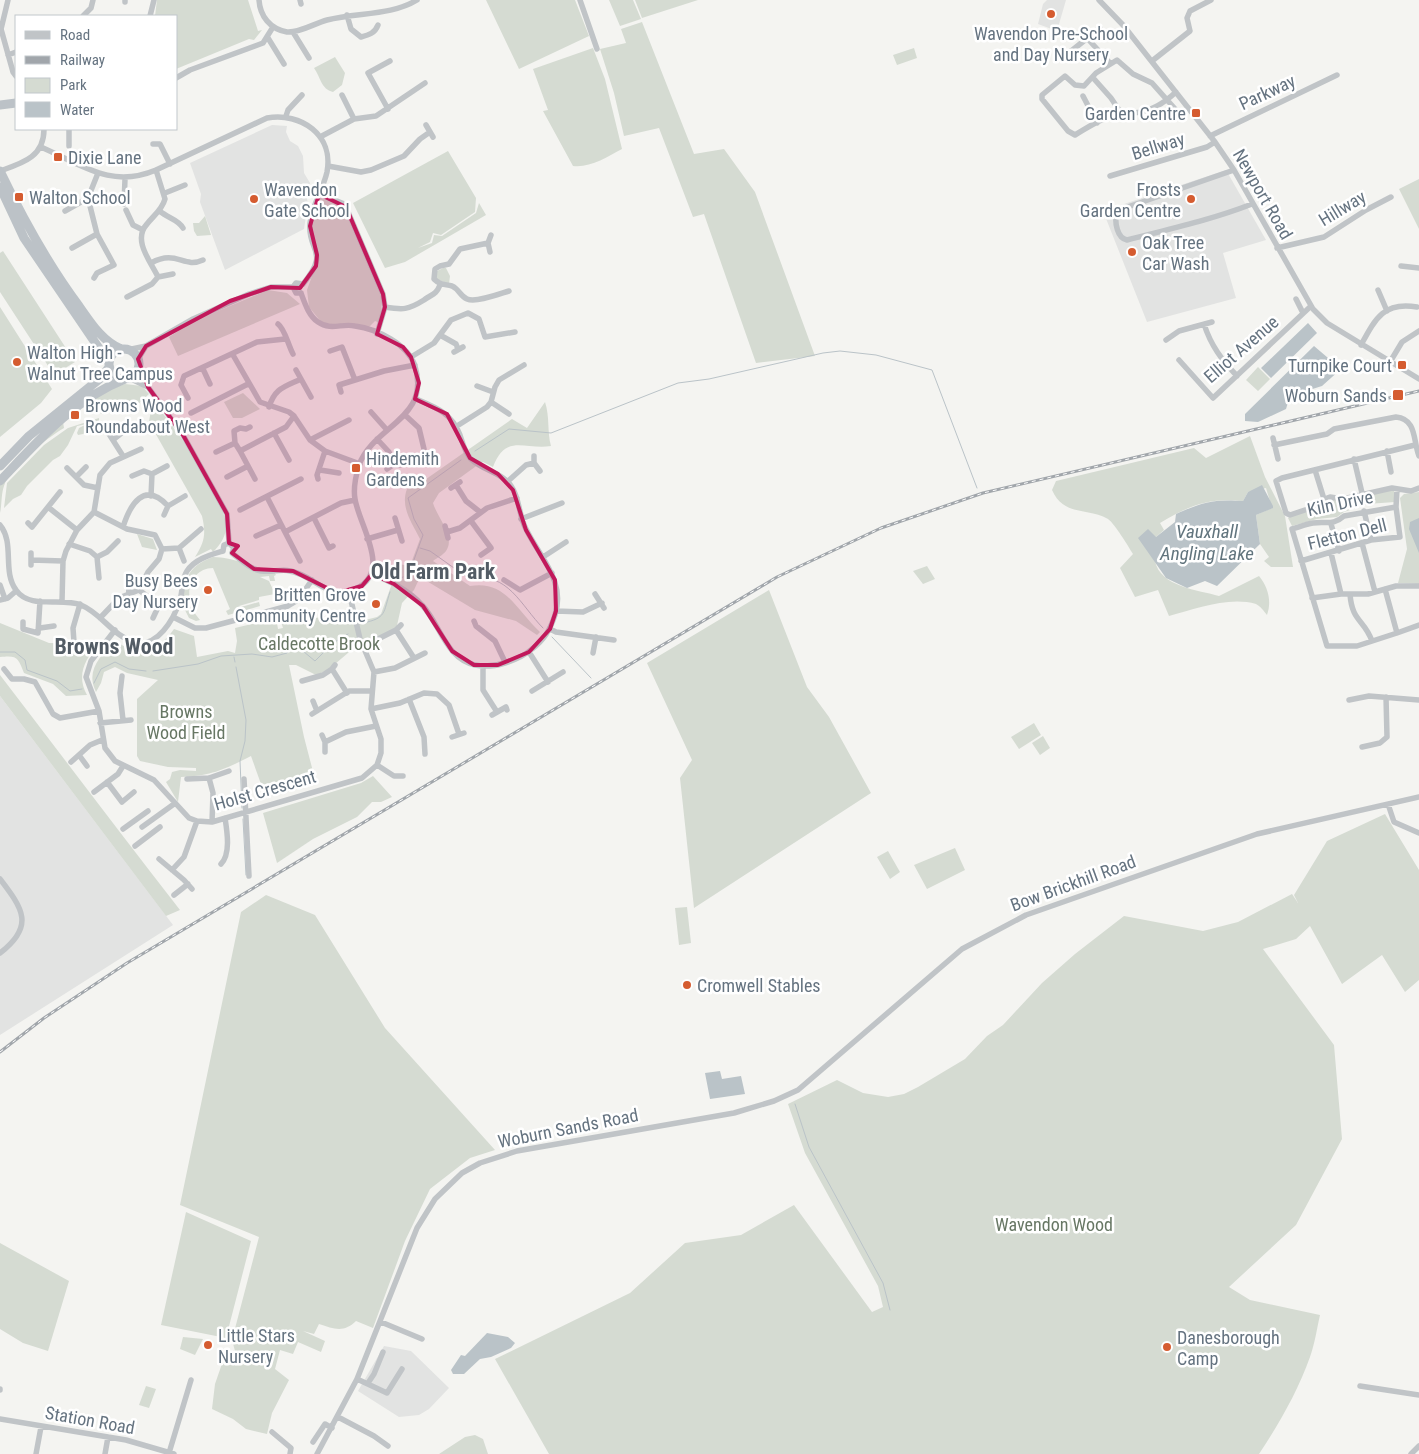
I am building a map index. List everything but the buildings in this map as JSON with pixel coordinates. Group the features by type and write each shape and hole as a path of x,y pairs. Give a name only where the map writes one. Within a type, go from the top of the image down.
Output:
{"highway":[{"path":"0,105 15,102"},
{"path":"0,171 32,238 55,275 106,341 124,350 133,352 138,363 136,374 127,379 90,391"},
{"path":"0,187 24,238 117,378 127,379"},
{"path":"0,466 29,436 90,391 102,377 114,353 124,350"},
{"path":"0,481 80,399"}],"street":[{"path":"8,0 1,30 15,75"},
{"path":"84,15 91,8 93,0"},
{"path":"150,15 154,0"},
{"path":"259,0 263,18 274,27 293,32 347,15 396,10 417,0"},
{"path":"580,0 597,49"},
{"name":"Newport Road","path":"1099,0 1123,25 1215,142 1234,170 1311,306 1327,323 1419,379"},
{"path":"1152,61 1190,31 1187,18 1190,10 1211,0"},
{"path":"347,15 351,29 361,37 376,30 378,25"},
{"path":"178,77 190,70 263,43 274,27"},
{"path":"1065,56 1100,28"},
{"path":"293,32 309,58"},
{"path":"268,38 284,64"},
{"path":"1088,38 1110,63"},
{"path":"8,55 15,52"},
{"path":"1081,92 1096,73 1110,63 1119,60 1132,74 1152,83 1176,110"},
{"path":"388,109 365,74 390,61"},
{"name":"Parkway","path":"1210,136 1337,75"},
{"path":"1097,122 1081,92 1065,76 1042,95 1042,98 1071,134 1075,135 1097,122 1121,113 1150,110 1176,92"},
{"path":"1095,80 1121,113"},
{"path":"320,137 354,119 376,116 425,83"},
{"path":"286,116 288,110 302,95"},
{"path":"342,95 354,119"},
{"path":"41,147 98,173 125,179 140,177 267,118 286,116 307,124 320,137 328,166 310,226 317,255 316,266 303,284"},
{"path":"328,166 361,172 371,170 404,156 420,139 432,135 426,126"},
{"path":"0,171 36,156 41,147 44,130"},
{"path":"69,130 69,146"},
{"path":"166,139 157,144 170,164"},
{"name":"Bellway","path":"1110,176 1207,147 1215,142"},
{"path":"156,170 164,193 163,205 143,230 142,244 158,277"},
{"path":"1234,170 1122,209 1116,214 1115,221 1120,235 1123,239 1127,240 1161,230 1178,229 1252,204"},
{"path":"94,278 97,273 114,265 97,234 88,198 98,173"},
{"path":"125,179 125,207 133,225 143,230"},
{"path":"164,193 185,184"},
{"path":"319,194 342,203 346,207 383,294 385,307 377,334"},
{"name":"Hillway","path":"1277,248 1324,237 1366,210 1391,197"},
{"path":"65,211 88,198"},
{"path":"160,211 165,216 182,223"},
{"path":"70,249 97,234"},
{"path":"490,252 488,243 491,235"},
{"path":"488,243 460,249 449,264 437,267 433,277 440,284 459,290 464,298 470,300 506,294"},
{"path":"151,263 167,256 193,263 202,257 209,263"},
{"path":"1401,266 1419,268"},
{"path":"127,299 152,284 158,277 172,274"},
{"path":"124,350 146,346 209,311 256,291 270,287 293,287 296,283 303,284"},
{"path":"301,293 305,289 303,284"},
{"path":"385,307 408,309 414,307 435,295 440,284"},
{"path":"293,287 295,292 301,293"},
{"path":"1378,290 1387,310"},
{"path":"223,551 227,554 232,553 254,569 264,571 286,570 312,580 337,593 349,592 362,586 370,574 373,560 355,500 356,480 360,464 367,450 386,430 405,415 416,399 418,383 415,366 403,347 377,334 353,325 333,328 319,323 311,316 301,293"},
{"name":"Elliot Avenue","path":"1296,298 1304,313"},
{"path":"468,313 470,300"},
{"path":"1361,345 1376,318 1387,310 1406,305 1417,307"},
{"name":"Elliot Avenue","path":"1179,360 1213,398 1311,306"},
{"path":"411,357 434,343 451,320 468,313 479,318 485,339 515,332"},
{"path":"1166,340 1178,331 1212,322"},
{"path":"278,324 283,328 285,339 293,354"},
{"path":"1204,324 1209,340 1220,357 1237,376"},
{"path":"1390,362 1402,342 1419,331"},
{"path":"440,335 456,344 459,349"},
{"path":"188,398 180,386 184,376 203,369 257,342 285,339"},
{"path":"146,346 138,363 148,387 183,435 227,514 229,543 234,548 232,553"},
{"path":"330,351 342,347 355,380"},
{"path":"233,355 260,402 269,407 289,412 294,416 310,440 325,452 360,464"},
{"path":"340,392 339,385 384,371 415,366"},
{"path":"457,426 491,402 493,392 499,380 522,368"},
{"path":"203,369 210,384"},
{"path":"296,370 311,397"},
{"path":"127,379 148,387"},
{"path":"269,407 273,395 278,390 301,379"},
{"path":"192,413 248,384"},
{"path":"477,386 493,392"},
{"path":"370,574 394,584 411,595 423,606 452,651 467,663 483,666 505,662 529,652 550,629 556,611 558,590 552,573 521,519 517,498 508,482 470,458 457,426 447,414 436,407 416,399"},
{"path":"491,402 509,414"},
{"path":"371,412 386,430"},
{"path":"405,415 419,428 421,445"},
{"path":"240,451 286,427 294,416"},
{"path":"1278,459 1273,442 1327,434 1334,429 1396,417 1410,422 1419,456"},
{"path":"310,440 349,420"},
{"path":"372,425 378,420"},
{"path":"114,439 123,428 137,425"},
{"path":"250,427 234,431 235,443 255,478"},
{"path":"274,433 288,460"},
{"path":"109,434 114,439 123,456"},
{"path":"377,439 389,452 397,465 387,469"},
{"path":"216,452 235,443"},
{"path":"1415,444 1282,478 1276,481 1276,487 1286,513 1290,515 1311,508 1324,500 1343,499 1362,493 1397,489 1411,491 1419,488"},
{"path":"62,602 63,561 68,544 76,530 94,512 100,476 110,463 140,449"},
{"path":"1387,451 1391,472"},
{"path":"318,479 317,475 325,452"},
{"path":"508,482 534,459 540,470"},
{"path":"1354,459 1362,493"},
{"path":"152,474 166,466"},
{"path":"227,477 248,466"},
{"path":"76,477 86,467"},
{"path":"67,468 84,485 98,488"},
{"path":"320,470 340,473"},
{"path":"1315,470 1324,500"},
{"path":"132,476 144,471 152,474"},
{"path":"151,496 152,474"},
{"path":"240,510 301,479"},
{"path":"456,485 466,501 480,512"},
{"path":"1396,507 1397,489"},
{"path":"31,527 60,492"},
{"path":"123,527 129,508 139,498 151,496 162,500 168,506"},
{"path":"164,514 168,506 184,496"},
{"path":"267,497 300,561"},
{"path":"447,532 460,528 480,512 517,498"},
{"path":"553,499 554,506"},
{"path":"285,532 341,503 355,500"},
{"path":"521,519 562,503"},
{"path":"48,507 76,530"},
{"name":"Kiln Drive","path":"1301,560 1292,529 1315,523 1331,524 1338,522 1344,516 1364,511 1396,507 1400,537"},
{"path":"1364,511 1371,540"},
{"path":"94,512 123,527 155,535 162,549 159,559 143,581 139,590 112,604 100,618"},
{"path":"314,518 328,548 333,546"},
{"path":"395,518 402,541"},
{"path":"471,520 494,546 481,555"},
{"path":"0,524 6,536 10,578 16,591 27,599 40,602 80,604 134,642 149,642 161,634 181,599 184,576 190,566 223,551"},
{"path":"256,536 281,524"},
{"path":"1331,524 1339,551"},
{"path":"162,549 179,548 201,529"},
{"path":"368,539 398,530"},
{"path":"195,535 200,540"},
{"name":"Fletton Dell","path":"1301,560 1339,551 1371,540 1400,537"},
{"path":"97,557 107,552 118,541"},
{"path":"543,557 561,550 566,542"},
{"path":"223,551 224,545 229,543"},
{"path":"1362,543 1375,592"},
{"path":"68,544 90,552 97,557 99,578"},
{"path":"179,548 184,561"},
{"path":"1331,553 1341,594"},
{"path":"31,560 63,561"},
{"path":"1301,560 1327,646 1345,647 1419,625"},
{"path":"0,561 8,561"},
{"path":"504,580 521,592 552,573"},
{"path":"129,595 128,586 131,581 138,578 143,581"},
{"path":"172,617 195,628 206,628 288,606 298,600 312,580"},
{"path":"0,585 2,600 16,591"},
{"path":"1312,598 1375,592 1398,586 1419,586"},
{"path":"1385,589 1397,633"},
{"path":"139,590 159,605"},
{"path":"349,592 360,639 374,672 371,709 381,739 381,753 377,765 394,776 403,776"},
{"path":"556,611 583,612 603,606 596,594"},
{"path":"1350,594 1351,607 1357,620 1367,628 1372,640"},
{"path":"153,618 159,605 166,600"},
{"path":"22,622 23,629 26,632 38,633 40,628 40,602"},
{"path":"75,642 74,628 80,604"},
{"path":"474,621 476,626 485,628 495,641 505,662"},
{"path":"376,640 396,630 401,625"},
{"path":"40,628 54,626"},
{"path":"550,629 556,632 614,640"},
{"name":"Holst Crescent","path":"115,630 91,660 87,672 88,683 99,711 102,740 109,754 123,766 154,780 182,814 197,822 212,822 362,778 377,765"},
{"path":"396,630 414,658"},
{"path":"593,653 596,637"},
{"path":"529,652 548,682"},
{"path":"374,672 395,668 425,653"},
{"path":"483,666 483,690 494,714 506,708 507,710"},
{"path":"306,677 322,675 333,667 347,692"},
{"path":"4,669 12,679 36,682 53,714 60,718 99,711"},
{"path":"532,691 563,672"},
{"path":"122,720 120,693 123,680"},
{"path":"313,701 315,712 347,692 372,690"},
{"path":"371,709 424,693 442,697 448,705 461,734 452,737"},
{"path":"1349,700 1369,696 1419,700"},
{"path":"1362,747 1380,743 1387,737 1386,697"},
{"path":"409,699 426,736 425,754"},
{"path":"100,723 131,720"},
{"path":"325,742 346,732 376,726"},
{"path":"322,735 325,742 325,752"},
{"path":"71,762 90,745 102,740"},
{"path":"79,755 87,766"},
{"path":"94,792 108,782 123,766"},
{"path":"187,779 208,778 229,771"},
{"path":"208,778 213,794 212,822"},
{"path":"244,779 251,857 249,876"},
{"path":"108,782 122,802 134,792"},
{"name":"Bow Brickhill Road","path":"788,1095 798,1090 825,1068 962,949 1026,915 1257,834 1419,797"},
{"path":"142,827 174,804"},
{"path":"1388,804 1394,822 1419,833"},
{"path":"123,830 148,811"},
{"path":"225,818 229,834 225,861"},
{"path":"136,820 149,836"},
{"path":"172,870 184,857 197,822"},
{"path":"136,846 160,826"},
{"path":"159,859 190,887 174,896"},
{"path":"0,880 16,901 22,914 21,931 17,938 0,953"},
{"name":"Woburn Sands Road","path":"317,1454 358,1379 411,1240 424,1214 448,1185 480,1163 517,1151 734,1113 788,1095"},
{"path":"381,1322 422,1339"},
{"path":"368,1383 383,1352"},
{"path":"358,1379 387,1392 402,1369"},
{"path":"172,1453 191,1388 191,1380"},
{"path":"1360,1386 1419,1395"},
{"path":"338,1417 385,1444"},
{"name":"Station Road","path":"0,1419 108,1437 172,1453"},
{"path":"313,1442 325,1424 332,1428"},
{"path":"36,1454 41,1427"},
{"path":"272,1432 291,1448 290,1454"},
{"path":"105,1454 108,1437"},
{"path":"1411,1454 1419,1446"}],"highlighted area":[{"path":"319,194 346,207 383,294 385,307 377,334 403,347 411,357 419,383 415,399 447,414 470,458 498,474 513,490 526,530 555,580 556,611 550,629 529,652 498,665 474,665 452,651 423,606 394,584 372,574 362,586 337,593 293,571 254,569 232,553 238,546 229,543 227,514 183,435 148,387 138,359 146,346 230,301 271,287 300,288 316,266 317,255 310,226"}],"shaded area":[{"name":"Wavendon Pre-School and Day Nursery","path":"1047,0 1066,0 1057,31 1038,24 1043,4"},
{"name":"Wavendon Gate School","path":"272,125 287,126 286,132 290,141 298,146 303,156 304,173 310,183 306,195 308,203 304,229 225,270 200,202 201,194 190,163"},
{"path":"1226,170 1266,240 1223,253 1236,298 1147,322 1103,211"},
{"path":"0,696 173,925 0,1035"},
{"path":"384,1346 411,1351 449,1388 429,1409 419,1415 399,1417 358,1391"}],"green space":[{"path":"157,0 248,0 258,31 262,30 254,40 249,39 178,68 178,15 155,15"},
{"path":"486,0 575,0 589,36 519,69"},
{"path":"609,0 633,0 641,19 620,26"},
{"path":"635,0 698,0 642,18"},
{"path":"642,22 694,154 724,149 755,192 815,356 756,363 704,214 693,217 659,128 624,136 614,93 600,49 626,43 621,29"},
{"path":"593,48 605,79 622,149 592,164 573,166 543,111 548,110 533,69"},
{"path":"914,48 917,58 897,65 893,55"},
{"path":"335,57 345,73 342,85 333,92 324,86 314,68"},
{"path":"448,151 476,198 475,212 441,235 433,233 430,242 418,248 432,243 434,235 442,236 476,213 479,203 486,215 405,262 385,268 353,203"},
{"path":"1419,179 1419,229 1399,189"},
{"path":"320,197 339,204 344,209 380,293 382,301 380,323 375,321 368,328 322,323 309,307 307,290 315,268 311,224"},
{"path":"205,216 211,235 197,236 193,223 199,223"},
{"path":"3,251 75,362 54,375 0,292 0,253"},
{"path":"446,268 450,276 449,284 436,279 435,272"},
{"path":"268,290 287,293 300,304 178,356 169,337 192,322"},
{"name":"Walton High - Walnut Tree Campus","path":"0,307 52,389 41,403 0,437"},
{"path":"1258,367 1270,379 1258,391 1246,380"},
{"path":"125,384 142,386 149,394 135,407 116,404 101,414 93,395"},
{"path":"243,393 260,409 242,418 233,418 224,402"},
{"path":"545,402 551,446 510,446 498,456 493,467 483,462 479,464 439,493 433,503 449,540 446,551 433,561 470,586 482,585 502,592 510,598 540,632 537,635 516,621 475,610 420,577 414,590 402,603 396,630 355,647 328,670 316,675 296,665 289,665 316,783 266,798 251,756 218,771 181,777 178,802 166,782 170,779 172,772 180,770 196,771 196,768 168,767 140,761 137,756 137,699 158,680 127,673 115,667 104,672 96,692 92,677 93,670 114,640 131,649 147,649 161,642 174,629 194,636 197,657 228,651 235,653 237,641 235,628 276,618 278,629 283,628 279,615 286,613 289,623 358,610 361,621 377,617 381,614 399,564 410,566 420,539 406,509 405,496 407,489 419,484 512,419 527,428"},
{"path":"156,405 198,463 218,499 224,515 226,529 221,542 213,552 211,549 195,557 204,537 202,516 149,422 151,410"},
{"path":"99,418 99,423 83,434 78,435 77,433 79,428 87,424 77,426 68,445 60,456 53,460 27,486 21,495 13,499 4,508 7,483 44,445 68,428"},
{"path":"63,422 64,428 34,450"},
{"path":"1250,436 1265,477 1285,516 1293,567 1271,567 1264,561 1269,557 1260,544 1256,515 1272,508 1266,488 1248,492 1243,501 1209,502 1190,507 1160,523 1164,530 1156,537 1155,561 1158,570 1172,582 1219,596 1259,576 1268,594 1269,605 1267,615 1256,604 1223,602 1169,616 1158,590 1135,597 1120,568 1133,554 1114,525 1100,515 1069,508 1057,499 1052,490 1056,481 1194,448 1206,458"},
{"path":"17,467 4,486 0,513 0,483"},
{"path":"1394,490 1395,502 1367,504 1344,512 1337,517 1317,519 1292,526 1288,518 1329,499"},
{"path":"1419,492 1419,584 1398,583 1407,549 1400,498 1404,494"},
{"path":"137,534 153,539 157,550 142,547"},
{"path":"213,557 235,560 274,572 276,575 274,576 275,581 270,581 269,576 260,577 269,581 275,594 259,597 259,600 239,606 259,602 260,606 228,615 226,611 230,609 213,568 201,571 197,575 189,591 191,603 179,608 188,576 197,566"},
{"path":"927,566 935,579 923,584 913,571"},
{"path":"769,590 807,687 829,717 871,793 694,908 680,778 692,760 647,663"},
{"path":"189,606 200,620 196,621 189,618 184,608"},
{"path":"0,623 49,643 98,644 89,656 82,674 82,681 87,695 66,696 53,684 24,673 14,657 0,657"},
{"path":"0,675 180,910 166,916 0,696"},
{"path":"1034,723 1041,735 1019,749 1011,737"},
{"path":"1043,736 1050,748 1040,755 1032,743"},
{"path":"373,776 392,797 381,802 372,802 357,817 313,839 277,863 263,813 361,783"},
{"name":"Wavendon Wood","path":"1385,814 1419,870 1419,980 1405,992 1382,955 1342,984 1310,926 1296,939 1263,949 1334,1045 1342,1139 1296,1225 1229,1287 1250,1300 1320,1315 1312,1352 1300,1382 1281,1419 1259,1454 549,1454 495,1359 630,1293 685,1243 741,1235 794,1205 872,1312 883,1307 878,1286 805,1153 788,1104 837,1080 863,1093 888,1097 904,1094 918,1087 965,1059 987,1036 1003,1025 1042,983 1075,954 1124,916 1203,931 1238,922 1292,894 1298,903 1294,895 1327,841"},
{"path":"955,848 965,870 927,889 914,865"},
{"path":"888,851 900,872 890,879 877,857"},
{"path":"266,895 315,915 385,1028 495,1150 470,1158 430,1189 405,1241 373,1328 356,1321 343,1329 319,1324 314,1334 303,1331 325,1341 321,1352 298,1342 293,1354 280,1350 275,1369 289,1380 272,1413 267,1434 246,1429 233,1419 212,1409 215,1384 225,1355 235,1351 232,1340 259,1237 180,1205 241,912"},
{"path":"687,907 691,943 679,945 675,908"},
{"path":"186,1212 251,1241 226,1338 161,1325"},
{"path":"0,1243 69,1281 48,1351 23,1343 0,1329"},
{"path":"183,1337 203,1339 195,1355 180,1349"},
{"path":"146,1386 156,1389 149,1408 139,1405"},
{"path":"475,1435 483,1439 488,1454 439,1454 465,1437"}],"water":[{"path":"1308,323 1317,333 1271,378 1261,368"},
{"path":"1314,346 1341,369 1322,386 1290,396 1286,409 1258,422 1245,421 1245,414"},
{"name":"Vauxhall Angling Lake","path":"1262,485 1273,508 1256,515 1260,544 1217,586 1205,581 1187,588 1166,578 1138,538 1148,529 1156,537 1175,522 1176,514 1208,502 1224,500 1243,501 1248,492"},
{"path":"1419,518 1419,553 1409,529 1410,522"},
{"path":"720,1071 722,1079 741,1076 745,1094 710,1099 705,1073"},
{"path":"487,1333 508,1337 515,1343 511,1348 491,1357 480,1359 464,1374 453,1374 451,1370 461,1355 465,1356"}],"waterway":[{"path":"475,451 509,429 551,433 678,383 709,379 823,353 840,351 876,355 932,370 977,488"},
{"path":"411,568 423,535 414,519 408,498 461,460"},
{"path":"420,548 430,551 471,580 484,578 504,585 543,628"},
{"path":"399,579 403,577"},
{"path":"363,623 376,619 383,614 390,592"},
{"path":"153,671 198,664 221,656 252,654 272,657 287,653 290,647 298,647 315,661 333,643 348,634"},
{"path":"552,637 591,678"},
{"path":"0,652 15,652 25,660 27,670 57,681 70,691 82,689"},
{"path":"234,657 235,662"},
{"path":"94,683 101,669 115,662 129,669 146,671"},
{"path":"236,667 246,720 245,741 240,761 242,808"},
{"path":"243,819 246,875"},
{"path":"795,1104 809,1147 883,1283 890,1310"}],"railway":[{"path":"0,1052 44,1018 127,963 777,577 881,528 983,493 1419,391"}],"place":[{"name":"Wavendon Pre-School and Day Nursery","path":"1051,14"},
{"name":"Garden Centre","path":"1196,113"},
{"name":"Dixie Lane","path":"58,157"},
{"name":"Walton School","path":"19,197"},
{"name":"Wavendon Gate School","path":"254,199"},
{"name":"Frosts Garden Centre","path":"1191,199"},
{"name":"Oak Tree Car Wash","path":"1132,252"},
{"name":"Walton High - Walnut Tree Campus","path":"17,362"},
{"name":"Turnpike Court","path":"1402,365"},
{"name":"Woburn Sands","path":"1398,395"},
{"name":"Browns Wood Roundabout West","path":"75,415"},
{"name":"Hindemith Gardens","path":"356,468"},
{"name":"Busy Bees Day Nursery","path":"208,590"},
{"name":"Britten Grove Community Centre","path":"376,604"},
{"name":"Cromwell Stables","path":"687,985"},
{"name":"Little Stars Nursery","path":"208,1345"},
{"name":"Danesborough Camp","path":"1167,1347"}],"district":[{"name":"Old Farm Park","path":"433,571"},
{"name":"Browns Wood","path":"114,646"}],"park label":[{"name":"Caldecotte Brook","path":"319,643"},
{"name":"Browns Wood Field","path":"186,721"}]}
